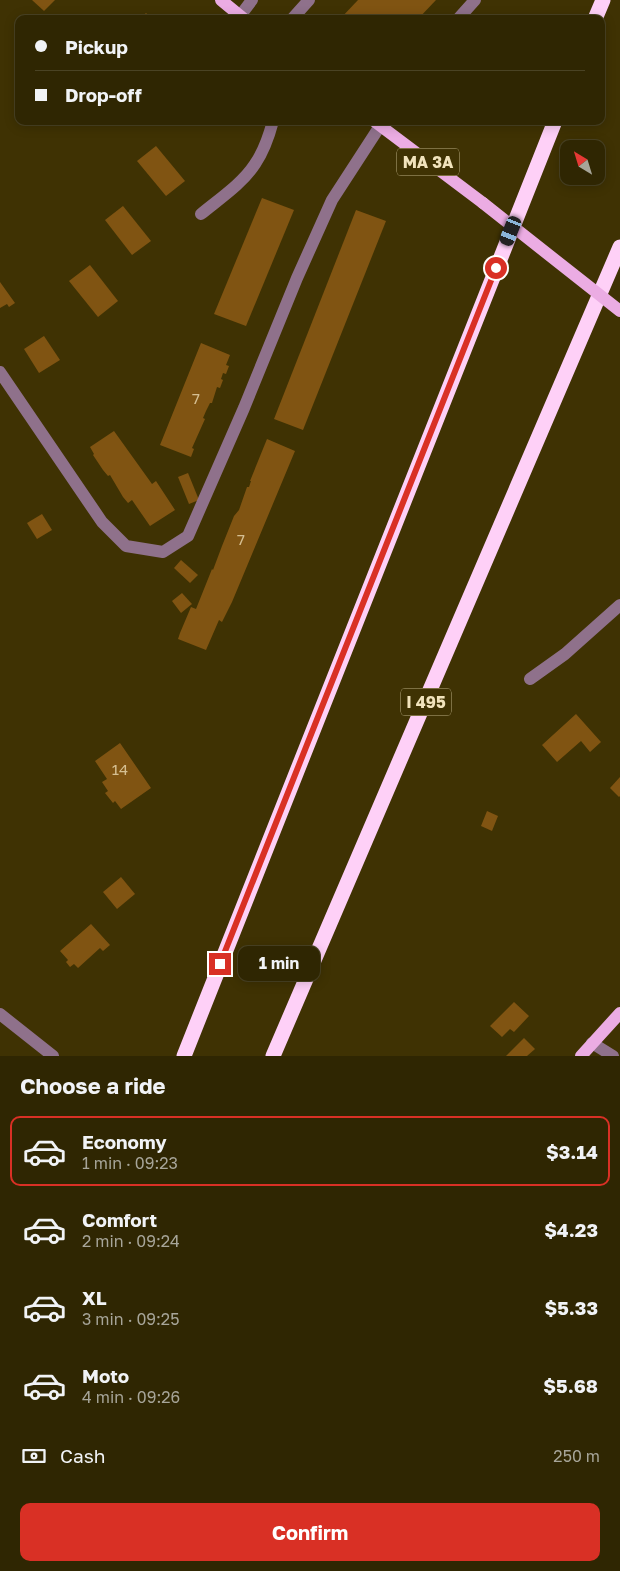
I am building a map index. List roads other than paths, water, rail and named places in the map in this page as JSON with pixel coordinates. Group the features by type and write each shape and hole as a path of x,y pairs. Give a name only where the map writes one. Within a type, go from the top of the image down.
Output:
{"highway":[{"path":"597,15 603,0"},
{"path":"184,1056 552,125"},
{"name":"I 495","path":"273,1056 620,248"}],"main road":[{"path":"221,0 240,15"},
{"name":"MA 3A","path":"378,125 483,203 620,311"},
{"path":"581,1056 620,1013"}],"street":[{"path":"243,15 252,0"},
{"path":"296,15 309,0"},
{"path":"462,15 475,0"},
{"path":"202,214 246,175 255,164 272,125"},
{"path":"0,372 102,522 126,546 163,552 188,536 332,200 376,125"},
{"path":"530,679 565,654 620,605"},
{"path":"0,1014 52,1056"},
{"path":"592,1044 613,1056"}]}
